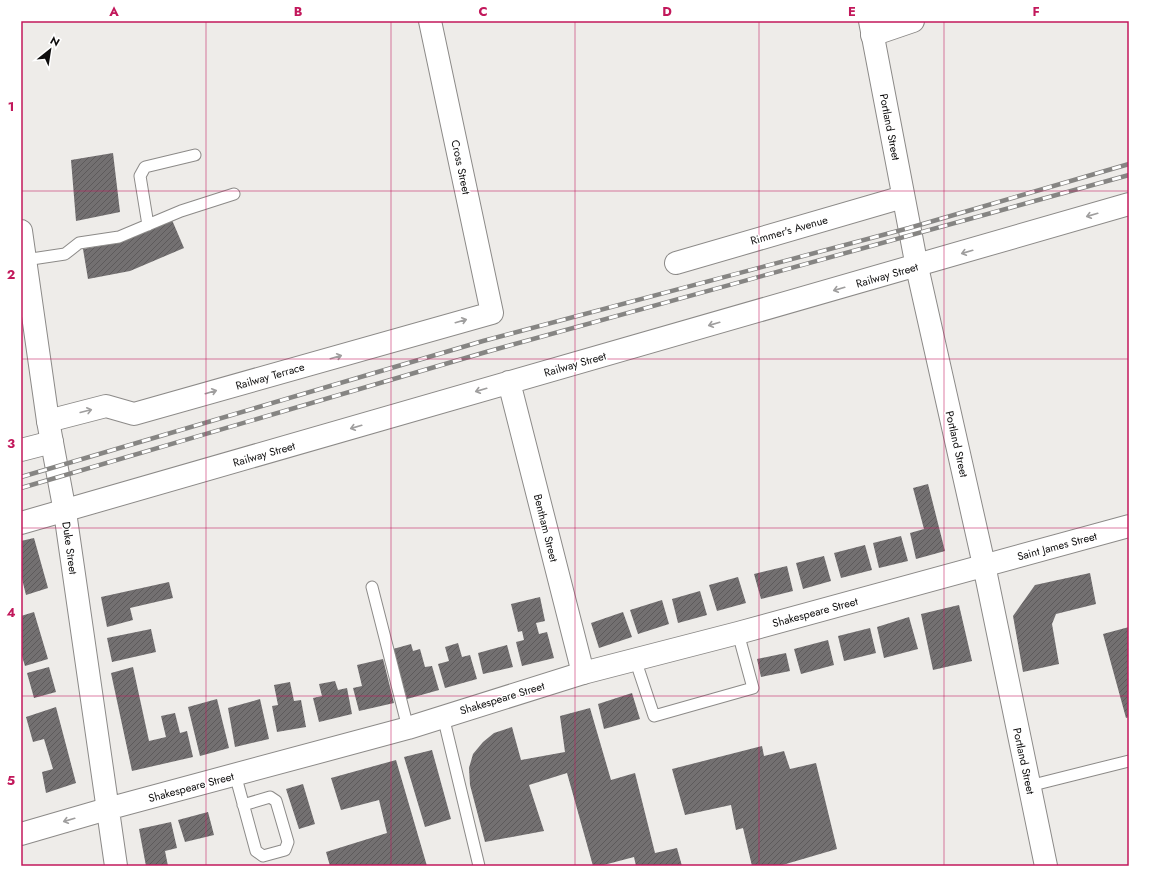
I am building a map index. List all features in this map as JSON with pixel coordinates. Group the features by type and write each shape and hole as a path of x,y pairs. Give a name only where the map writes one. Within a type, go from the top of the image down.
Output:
{"street":[{"name":"Cross Street","path":"430,21 492,313"},
{"path":"871,28 913,21"},
{"name":"Portland Street","path":"871,28 917,266 984,565 1046,866"},
{"name":"Rimmer's Avenue","path":"676,262 903,197"},
{"name":"Railway Street","path":"21,523 65,512 509,382 1129,204"},
{"name":"Duke Street","path":"21,231 48,421 65,512 116,866"},
{"name":"Railway Terrace","path":"48,421 106,406 134,414 492,313"},
{"name":"Bentham Street","path":"509,382 583,673"},
{"path":"21,450 52,442"},
{"name":"Saint James Street","path":"984,565 1129,526"},
{"name":"Shakespeare Street","path":"21,834 107,809 408,728 583,673 738,633 984,565"}],"lane":[{"path":"148,225 140,176 145,167 195,155"},
{"path":"25,260 65,254 79,244 119,237 181,211 234,194"},
{"path":"372,587 408,728"},
{"path":"635,659 654,716 753,688 738,633"},
{"path":"443,716 479,866"},
{"path":"1029,786 1129,761"},
{"path":"236,774 243,805 256,851 263,856 285,850 288,842 276,802 270,797 243,805"}],"building":[{"path":"113,153 120,212 76,221 71,160"},
{"path":"172,220 184,248 130,271 88,279 83,249 117,243"},
{"path":"928,484 945,551 916,559 910,533 924,529 913,488"},
{"path":"901,536 908,561 879,568 873,543"},
{"path":"34,538 48,588 26,595 21,575 21,541"},
{"path":"865,545 872,570 841,578 834,553"},
{"path":"824,556 831,581 803,589 796,563"},
{"path":"787,566 793,591 761,599 754,574"},
{"path":"1090,573 1096,604 1056,614 1052,624 1059,664 1023,672 1013,616 1035,585"},
{"path":"738,577 746,603 717,611 709,585"},
{"path":"169,582 173,598 130,608 133,620 107,627 101,597"},
{"path":"700,591 707,615 678,623 672,599"},
{"path":"540,597 545,621 536,623 539,634 547,632 554,658 522,666 516,642 524,640 522,631 518,632 511,604"},
{"path":"662,600 669,624 638,634 630,610"},
{"path":"959,605 972,661 933,670 921,614"},
{"path":"34,612 48,659 25,666 21,653 21,616"},
{"path":"623,612 632,637 599,648 591,623"},
{"path":"909,617 918,649 884,658 877,627"},
{"path":"1129,627 1129,717 1126,718 1103,634"},
{"path":"870,628 876,653 844,661 838,636"},
{"path":"151,629 156,652 112,662 107,638"},
{"path":"828,640 834,665 801,674 794,649"},
{"path":"458,643 462,657 470,655 477,679 445,688 438,664 449,661 445,647"},
{"path":"411,644 413,651 420,649 425,667 432,666 439,690 407,699 393,649"},
{"path":"507,645 513,667 483,674 478,653"},
{"path":"786,653 790,671 761,677 757,659"},
{"path":"383,659 394,703 359,711 353,688 362,686 357,665"},
{"path":"49,667 56,692 34,698 27,673"},
{"path":"133,667 149,741 166,737 161,716 175,713 180,733 187,731 193,757 132,771 111,673"},
{"path":"335,681 338,690 347,688 352,714 319,722 313,698 322,696 319,684"},
{"path":"290,682 294,701 301,700 306,727 277,732 272,706 278,705 274,685"},
{"path":"632,693 640,719 604,729 598,704"},
{"path":"217,699 229,748 200,756 188,707"},
{"path":"260,699 269,739 235,747 228,708"},
{"path":"56,707 76,783 46,793 42,772 53,769 44,739 33,742 26,717"},
{"path":"590,708 611,780 635,773 655,853 677,848 682,866 636,866 634,857 600,866 593,866 567,773 529,785 544,831 485,842 470,785 469,768 473,754 483,742 494,733 512,727 521,760 565,752 560,716"},
{"path":"762,746 764,756 784,751 790,769 816,763 837,849 779,866 752,866 743,828 736,830 731,805 685,815 672,769"},
{"path":"432,750 451,819 425,827 404,757"},
{"path":"396,760 427,866 330,866 326,852 387,833 379,800 341,810 331,778"},
{"path":"303,784 315,824 299,829 286,789"},
{"path":"208,812 214,835 185,842 178,820"},
{"path":"171,822 177,848 165,851 168,866 146,866 139,829"}],"railway":[{"path":"21,477 483,341 909,228 1129,164"},
{"path":"21,488 486,352 1129,175"}]}
